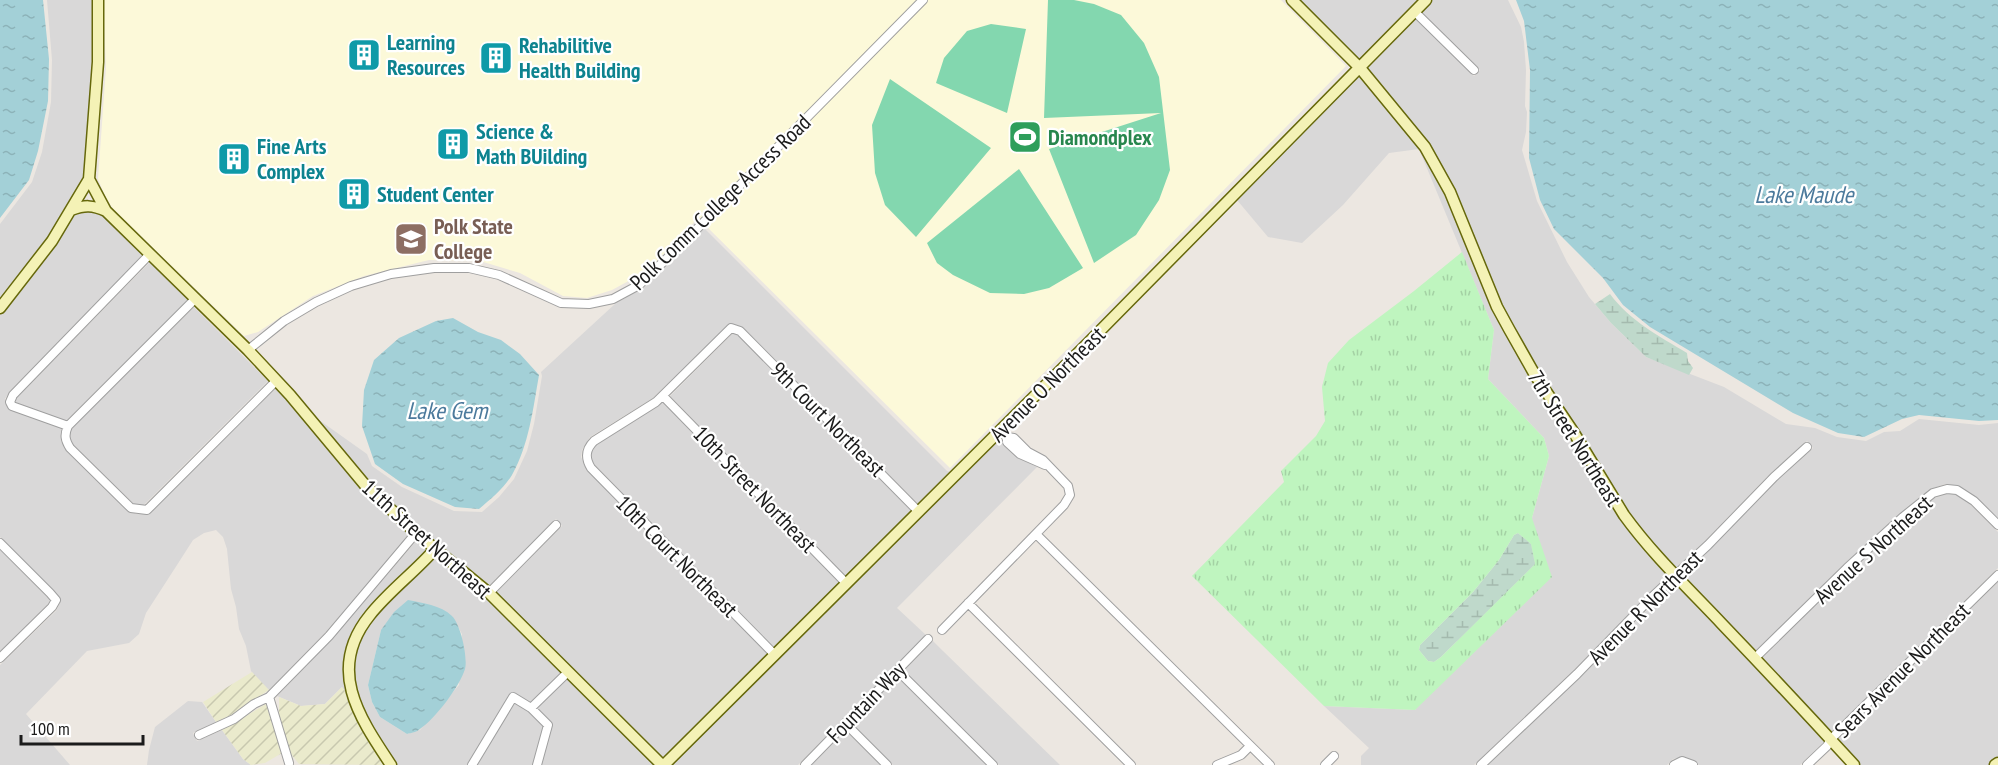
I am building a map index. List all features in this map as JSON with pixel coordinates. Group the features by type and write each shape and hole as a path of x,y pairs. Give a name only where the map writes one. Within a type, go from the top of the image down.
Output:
{"street":[{"path":"0,308 60,228 89,179 98,62 98,0"},
{"name":"Polk Comm College Access Road","path":"248,350 284,321 316,302 351,286 391,274 434,268 469,268 499,275 561,303 588,304 613,299 639,285 923,0"},
{"name":"7th Street Northeast","path":"1292,0 1360,68 1413,131 1436,163 1454,200 1497,307 1517,344 1641,539 1854,765"},
{"name":"Avenue O Northeast","path":"663,765 920,512 1004,434 1426,0"},
{"path":"1415,12 1474,70"},
{"name":"11th Street Northeast","path":"89,179 106,211 248,350 290,395 365,485 416,533 489,593 663,765"},
{"path":"71,210 85,205 106,211"},
{"path":"68,426 12,406 9,402 13,394 150,254"},
{"path":"195,299 68,426 65,434 70,448 132,507 147,510 276,381"},
{"name":"9th Court Northeast","path":"663,396 731,328 740,331 920,512"},
{"name":"10th Court Northeast","path":"663,396 594,441 586,454 588,463 775,654"},
{"name":"10th Street Northeast","path":"663,396 846,584"},
{"path":"942,630 1065,505 1070,495 1068,486 1062,479 1046,465 1020,454 1007,442 1004,434"},
{"name":"Avenue R Northeast","path":"1481,765 1577,674 1774,477 1807,447"},
{"name":"Avenue S Northeast","path":"1755,658 1847,568 1933,493 1954,489 1965,494 1998,525"},
{"path":"489,593 556,525"},
{"path":"199,735 234,719 254,704 269,697 329,636 416,533"},
{"path":"1036,534 1270,765"},
{"path":"0,543 56,600 32,628 0,658"},
{"path":"388,760 367,728 353,699 348,672 351,651 370,615 435,549"},
{"name":"Sears Avenue Northeast","path":"1808,765 1827,747 1831,739 1998,575"},
{"path":"968,603 1131,765"},
{"name":"Fountain Way","path":"805,765 928,639"},
{"path":"897,670 993,765"},
{"path":"531,708 568,672"},
{"path":"269,697 289,763"},
{"path":"472,765 513,697 531,708 548,724 537,765"},
{"path":"845,723 887,765"},
{"path":"1217,765 1241,754 1250,746"},
{"path":"1325,765 1334,756"},
{"path":"1674,765 1682,761 1693,765"}],"shaded area":[{"path":"47,0 93,0 93,61 85,175 48,238 0,301 0,224 32,182 42,152 51,102 52,60"},
{"name":"Polk State College","path":"103,0 1281,0 1346,66 950,468 698,218 647,271 612,290 587,298 563,296 520,273 480,261 429,260 364,276 313,296 258,332 244,336 114,210 98,179 106,68"},
{"path":"1298,0 1420,0 1360,62"},
{"path":"1433,0 1508,0 1521,27 1524,42 1527,112 1522,150 1537,201 1567,262 1589,297 1611,323 1646,357 1724,387 1786,424 1815,428 1837,437 1866,441 1884,432 1900,431 1919,419 1979,425 1998,423 1998,519 1976,498 1958,486 1945,484 1931,489 1844,565 1755,652 1681,576 1777,480 1813,448 1807,441 1771,473 1674,570 1628,513 1539,373 1501,305 1440,161 1417,128 1366,68 1416,19 1474,76 1480,70 1421,13"},
{"path":"1360,74 1422,149 1441,181 1493,308 1668,575 1574,670 1474,765 1361,765 1361,756 1369,748 1324,706 1415,710 1532,518 1549,456 1544,438 1488,379 1494,330 1419,149 1389,153 1343,205 1302,243 1268,237 1237,200"},
{"path":"86,210 103,215 143,255 10,391 5,399 8,408 62,428 61,441 67,451 129,511 147,514 275,388 284,395 410,534 325,633 269,690 251,671 246,646 239,629 231,589 227,549 223,537 216,530 204,533 193,540 146,613 139,634 129,643 87,651 26,714 70,765 0,765 0,665 56,611 60,603 53,590 0,537 0,315 56,244 74,214"},
{"path":"704,228 947,471 951,472 919,505 743,328 732,324 728,325 653,398 590,437 582,450 581,457 588,471 768,654 662,760 495,594 562,526 556,519 488,587 419,530 368,482 312,415 367,454 372,466 402,487 454,511 482,512 514,479 527,451 534,424 541,372 616,303 643,288"},
{"path":"150,262 188,300 66,421 15,403 17,397"},
{"path":"194,307 268,381 144,505 134,504 73,445 69,435 72,428"},
{"path":"733,333 738,335 913,511 846,577 670,396"},
{"path":"663,402 840,583 774,648 592,462 591,453 597,444"},
{"path":"1001,437 1004,445 1017,457 1037,467 897,608 926,635 798,765 671,765"},
{"path":"1948,493 1963,497 1998,532 1998,568 1831,733 1761,659 1850,571 1930,500"},
{"path":"417,540 429,549 367,612 351,636 344,672 345,685 353,710 342,687 325,704 301,706 277,696 332,639"},
{"path":"0,549 50,600 0,652"},
{"path":"436,555 486,596 656,765 396,765 362,711 354,684 354,660 360,641 374,618","holes":["452,616 462,634 459,685 420,730 407,734 380,717 372,702 368,685 381,630"]},
{"path":"1675,582 1826,739 1823,743 1800,765 1699,765 1682,757 1673,759 1667,765 1488,765 1580,677"},
{"path":"1998,582 1998,756 1989,765 1860,765 1837,740"},
{"path":"933,641 1060,765 999,765 903,671"},
{"path":"897,677 987,765 893,765 851,723"},
{"path":"188,701 202,702 216,722 193,733 197,741 222,730 243,759 251,765 147,765 155,727"},
{"path":"845,730 881,765 811,765"}],"green space":[{"path":"1048,0 1074,0 1094,4 1121,15 1144,43 1159,77 1170,170 1159,200 1136,235 1094,263 1049,149 1161,113 1044,118"},
{"path":"991,24 1026,29 1007,113 936,83 944,58 967,31"},
{"path":"890,79 991,148 916,237 885,205 875,173 872,125"},
{"path":"1019,169 1083,268 1049,288 1024,294 990,293 953,275 937,263 927,243"},
{"path":"1462,252 1494,330 1488,379 1544,438 1549,456 1532,518 1552,577 1415,710 1324,706 1192,576 1284,482 1281,471 1316,436 1325,421 1322,387 1328,363 1349,340","holes":["1518,533 1531,544 1535,564 1441,657 1434,662 1428,661 1419,650 1420,645 1473,592 1499,560 1514,535"]},
{"path":"1610,294 1636,320 1687,353 1688,361 1693,368 1689,375 1646,357 1611,323 1595,304"},
{"path":"1518,533 1531,544 1535,564 1441,657 1434,662 1428,661 1419,650 1420,645 1473,592 1499,560 1514,535"},
{"path":"252,672 269,690 216,722 203,702"},
{"path":"342,687 354,714 384,765 299,764 291,754 279,720 279,697 301,706 325,704"},
{"path":"266,704 282,753 265,763 251,765 243,759 222,730"}],"water":[{"path":"0,0 43,0 49,59 48,101 38,151 29,180 0,218"},
{"name":"Lake Maude","path":"1516,0 1998,0 1998,420 1979,421 1919,415 1902,419 1864,437 1838,433 1793,413 1650,327 1623,305 1603,278 1554,229 1540,200 1529,158 1530,70 1524,21"},
{"name":"Lake Gem","path":"453,318 478,332 501,340 520,354 539,375 523,452 512,475 479,509 455,507 403,484 375,464 362,426 364,390 374,360 399,338 436,321"},
{"path":"408,600 437,607 452,616 461,634 466,664 453,693 440,710 419,730 407,734 380,717 372,702 368,685 381,630 394,612"}],"place":[{"name":"Learning Resources","path":"364,55"},
{"name":"Rehabilitive Health Building","path":"496,58"},
{"name":"Diamondplex","path":"1025,137"},
{"name":"Science & Math BUilding","path":"453,144"},
{"name":"Fine Arts Complex","path":"234,159"},
{"name":"Student Center","path":"354,194"},
{"name":"Polk State College","path":"411,239"}]}
